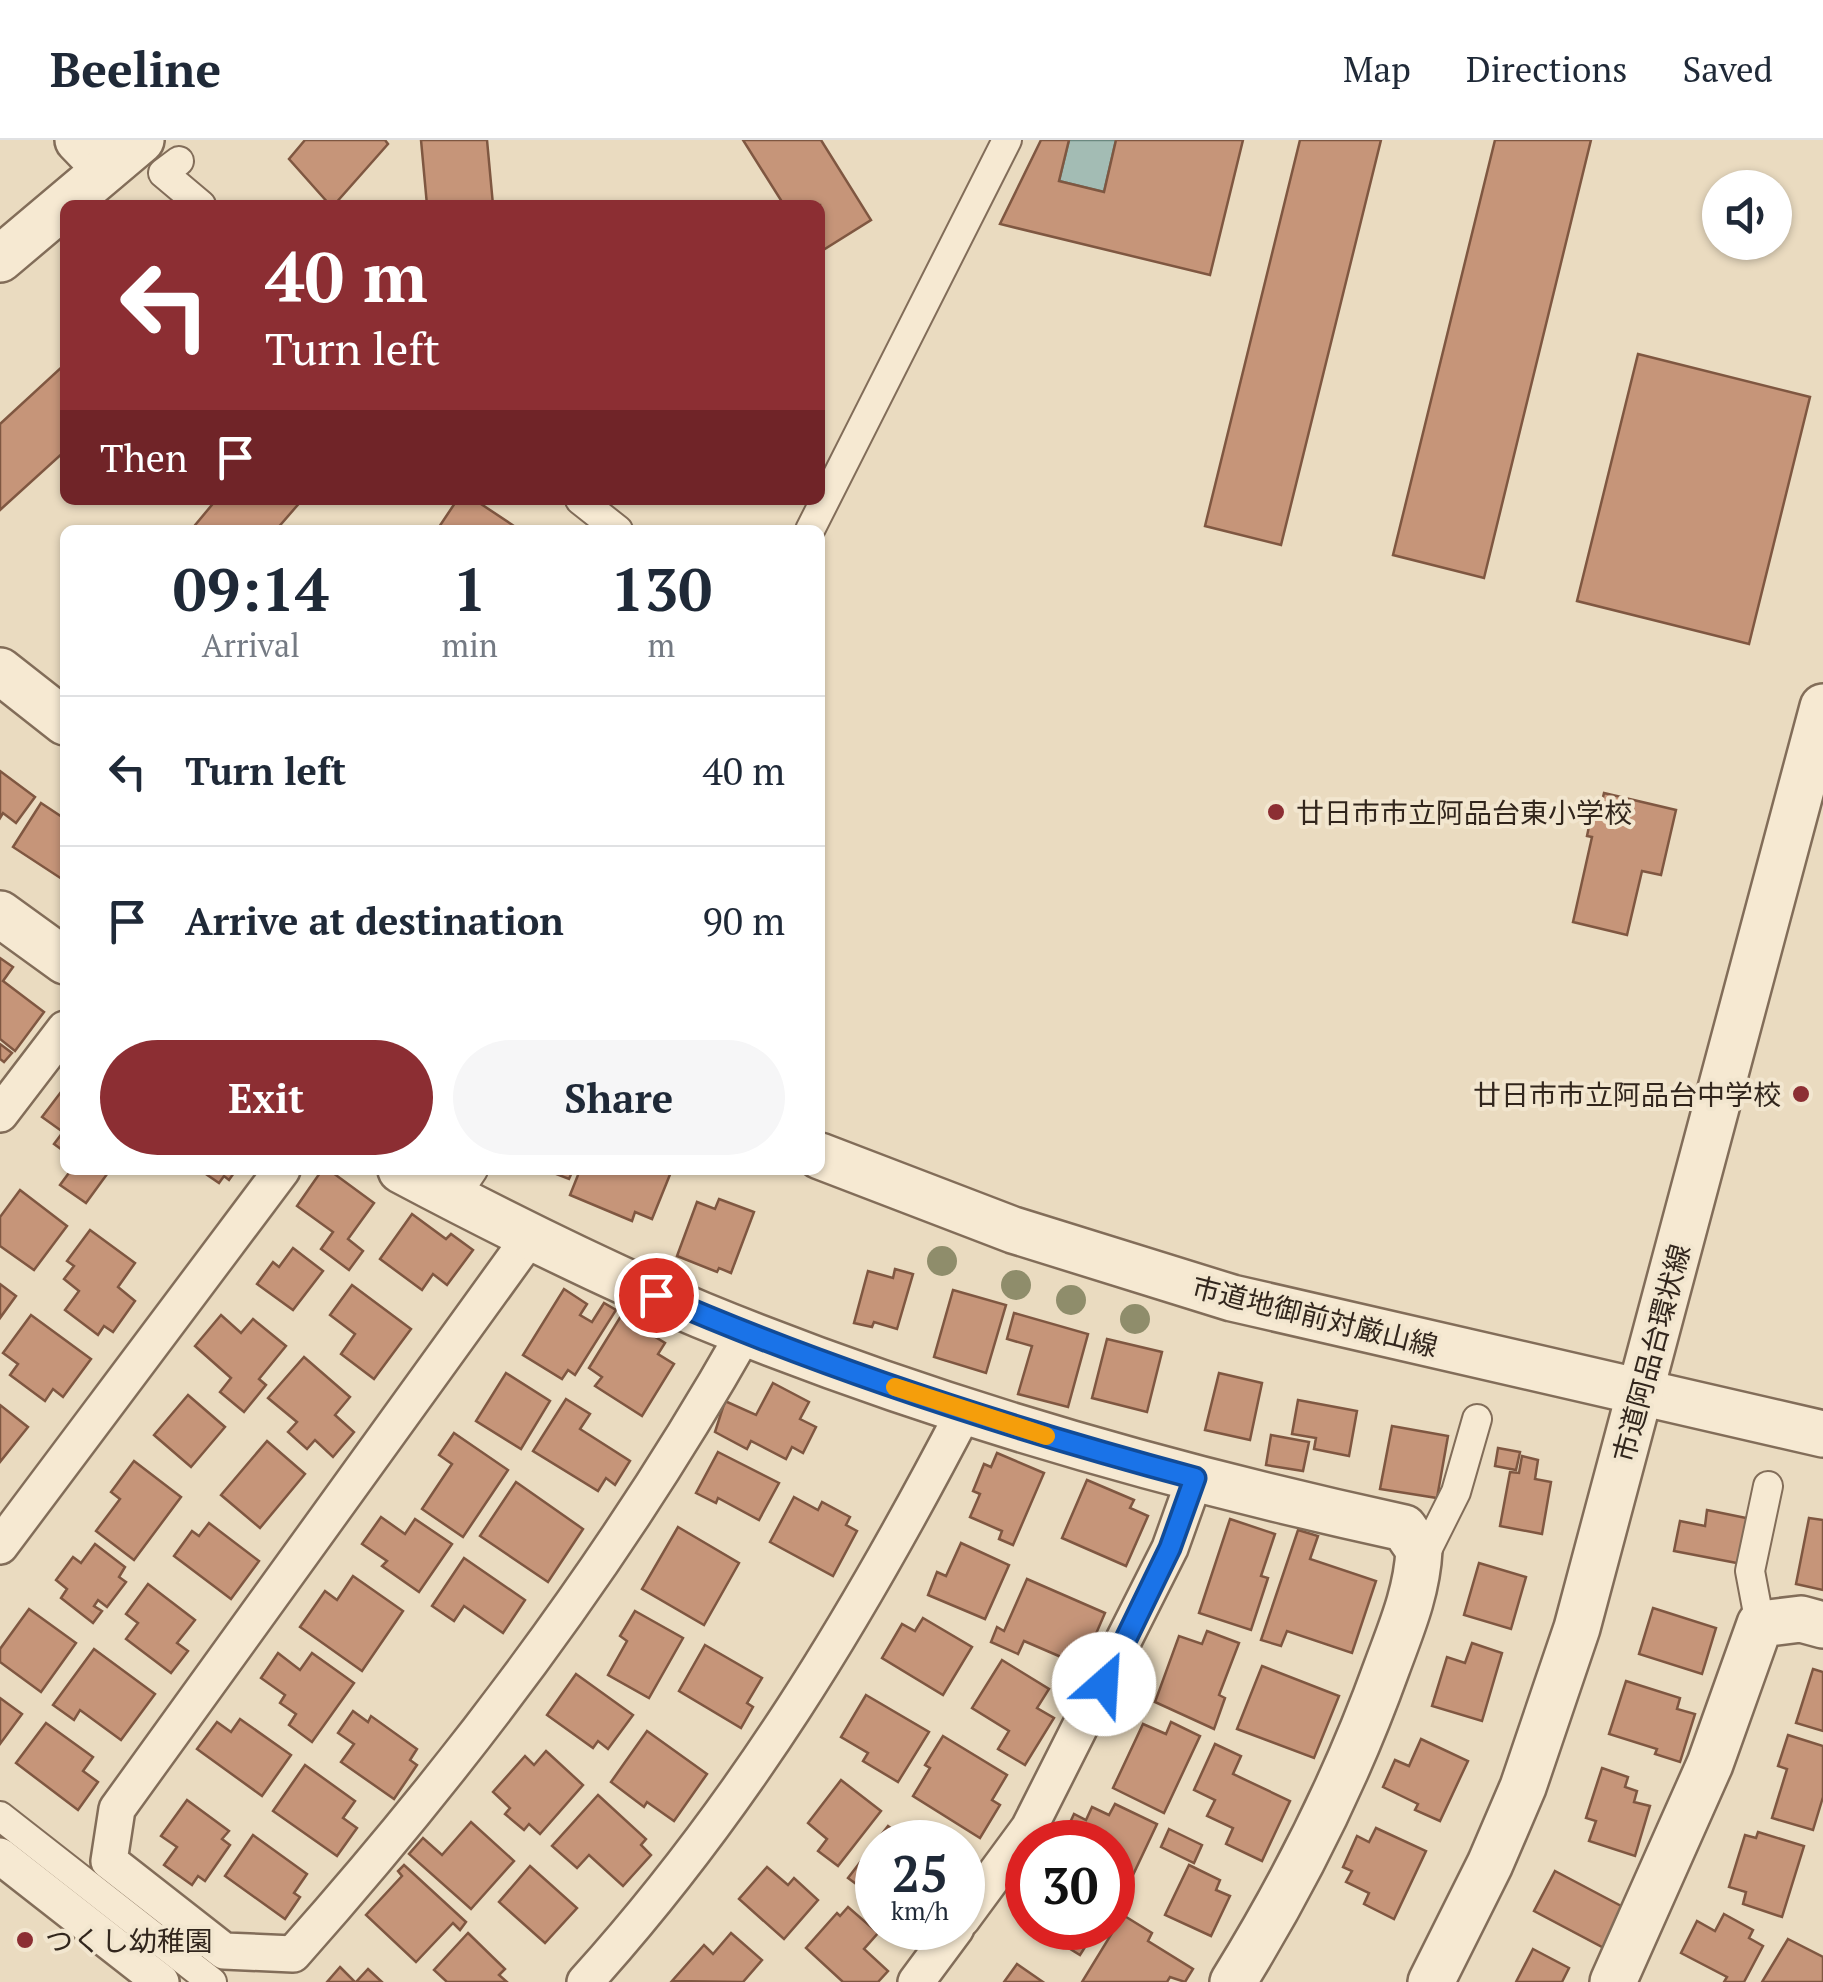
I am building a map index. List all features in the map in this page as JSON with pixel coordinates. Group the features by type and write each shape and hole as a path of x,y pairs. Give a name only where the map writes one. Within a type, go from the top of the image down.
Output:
{"street":[{"path":"825,500 1007,140"},
{"path":"0,259 92,154 160,150 163,173 195,200"},
{"path":"586,505 612,525"},
{"path":"0,671 60,718"},
{"name":"市道阿品台環状線","path":"1431,1982 1496,1848 1551,1708 1577,1628 1823,707"},
{"path":"0,914 60,958"},
{"path":"0,1114 60,1036"},
{"name":"市道地御前対厳山線","path":"825,1158 1013,1230 1213,1292 1380,1334 1823,1434"},
{"path":"0,1546 278,1175"},
{"path":"423,1175 463,1184 530,1236 746,1332 965,1410 1195,1478 1404,1528 1419,1550 1413,1595 1360,1742 1314,1840 1233,1982"},
{"path":"530,1236 117,1808 109,1861 224,1951 293,1954 364,1872 436,1784 562,1616 670,1456 746,1332"},
{"path":"584,1982 714,1826 797,1707 882,1568 965,1410"},
{"path":"1418,1568 1456,1492 1477,1419"},
{"path":"985,1888 1029,1828 1170,1548 1195,1478"},
{"path":"1613,1982 1710,1764 1760,1624 1750,1571 1768,1486"},
{"path":"1760,1624 1802,1620 1823,1624"},
{"path":"0,1816 212,1982"},
{"path":"0,1856 161,1982"},
{"path":"916,1982 940,1950"}],"water":[{"path":"1069,140 1116,140 1104,192 1059,181"}],"building":[{"path":"305,140 385,140 388,144 338,200 326,200 289,159"},
{"path":"421,140 487,140 493,200 427,200"},
{"path":"743,140 821,140 871,220 825,249 825,200 781,200"},
{"path":"1041,140 1069,140 1059,181 1104,192 1116,140 1243,140 1210,275 1000,224"},
{"path":"1300,140 1381,140 1281,545 1205,526"},
{"path":"1495,140 1591,140 1484,578 1393,555"},
{"path":"1638,354 1810,397 1749,644 1577,601"},
{"path":"60,369 60,456 0,510 0,424"},
{"path":"212,505 298,505 280,525 195,525"},
{"path":"454,505 482,505 512,525 440,525"},
{"path":"0,771 35,797 16,823 3,813 0,818"},
{"path":"1604,793 1676,810 1661,875 1642,871 1627,935 1573,922 1592,837 1587,836 1592,812 1599,814"},
{"path":"41,803 60,816 60,878 13,847"},
{"path":"0,958 13,967 3,981 44,1012 15,1051 0,1039"},
{"path":"0,1044 12,1053 4,1062 0,1059"},
{"path":"60,1093 60,1130 42,1117"},
{"path":"67,1175 106,1175 86,1203 60,1185"},
{"path":"207,1175 232,1175 229,1180 224,1176 219,1183"},
{"path":"319,1175 336,1175 374,1203 348,1239 363,1251 349,1270 321,1249 333,1232 297,1206"},
{"path":"578,1175 670,1175 652,1219 635,1212 632,1221 570,1195"},
{"path":"20,1190 67,1226 34,1270 0,1246 0,1217"},
{"path":"719,1199 754,1212 731,1273 719,1268 717,1272 677,1256 697,1202 715,1209"},
{"path":"412,1214 446,1239 451,1234 473,1250 447,1285 433,1274 422,1290 380,1259"},
{"path":"90,1230 135,1263 118,1287 135,1301 113,1332 104,1326 98,1335 65,1310 79,1291 64,1279 74,1266 67,1261"},
{"path":"293,1248 323,1271 293,1310 257,1284 273,1262 279,1267"},
{"path":"895,1269 913,1274 897,1329 874,1322 872,1327 854,1323 868,1271 893,1278"},
{"path":"0,1284 16,1296 0,1318"},
{"path":"352,1285 411,1329 374,1379 341,1354 355,1334 330,1315"},
{"path":"564,1289 587,1304 580,1315 592,1322 604,1303 616,1310 575,1375 568,1370 562,1379 523,1355"},
{"path":"953,1290 1006,1305 986,1373 934,1357"},
{"path":"1014,1313 1088,1334 1068,1407 1018,1394 1032,1346 1007,1339"},
{"path":"31,1315 91,1359 63,1397 53,1389 45,1401 10,1375 18,1364 3,1353"},
{"path":"221,1315 241,1333 253,1319 286,1346 259,1379 266,1385 244,1412 220,1392 231,1378 195,1346"},
{"path":"621,1316 665,1343 658,1354 674,1364 642,1416 595,1386 602,1377 589,1368"},
{"path":"1107,1339 1162,1352 1147,1412 1092,1398"},
{"path":"304,1357 350,1397 335,1415 354,1432 333,1457 315,1440 307,1449 288,1432 297,1422 268,1398"},
{"path":"506,1373 550,1401 521,1449 476,1421"},
{"path":"1219,1373 1262,1383 1250,1440 1205,1430"},
{"path":"773,1383 809,1402 800,1419 816,1427 803,1453 792,1447 786,1459 751,1441 747,1449 715,1432 725,1401 756,1415"},
{"path":"188,1395 225,1427 191,1467 154,1435"},
{"path":"566,1399 590,1414 580,1429 630,1461 615,1485 606,1478 598,1491 533,1451"},
{"path":"1298,1400 1357,1411 1349,1456 1314,1449 1316,1438 1292,1434"},
{"path":"0,1405 28,1427 0,1462"},
{"path":"1392,1426 1448,1436 1437,1498 1380,1489"},
{"path":"454,1433 508,1470 463,1537 422,1509 452,1464 439,1455"},
{"path":"1271,1435 1309,1442 1303,1471 1266,1465"},
{"path":"267,1441 305,1474 260,1528 221,1495"},
{"path":"1498,1448 1520,1452 1516,1470 1495,1466"},
{"path":"718,1452 779,1483 759,1520 718,1498 716,1503 696,1493"},
{"path":"997,1453 1044,1473 1013,1545 999,1539 1002,1531 970,1517 980,1494 973,1491 984,1464 991,1467"},
{"path":"1522,1456 1538,1460 1535,1479 1551,1482 1542,1534 1500,1526 1510,1472 1519,1473"},
{"path":"134,1461 181,1497 134,1560 96,1531 120,1499 111,1492"},
{"path":"1087,1480 1134,1500 1130,1508 1148,1516 1126,1566 1062,1538"},
{"path":"516,1482 583,1529 548,1582 480,1536"},
{"path":"794,1497 818,1510 822,1502 850,1517 846,1525 857,1531 833,1576 770,1542"},
{"path":"1707,1510 1751,1519 1742,1564 1674,1551 1680,1521 1705,1526"},
{"path":"381,1517 405,1534 415,1519 452,1544 419,1592 382,1566 387,1561 362,1544"},
{"path":"1809,1518 1823,1520 1823,1590 1796,1584"},
{"path":"1230,1519 1275,1534 1261,1576 1268,1578 1251,1630 1199,1613"},
{"path":"209,1523 259,1561 231,1599 174,1556 192,1531 199,1536"},
{"path":"678,1527 739,1563 704,1625 642,1589"},
{"path":"1298,1530 1318,1536 1310,1559 1376,1581 1352,1653 1287,1631 1281,1646 1261,1640"},
{"path":"961,1543 1009,1565 985,1619 928,1595 937,1572 946,1576"},
{"path":"95,1544 125,1567 119,1577 126,1582 107,1607 98,1600 94,1606 102,1611 93,1623 61,1598 67,1589 56,1580 73,1557 81,1563"},
{"path":"464,1558 525,1600 503,1633 464,1606 454,1621 432,1606"},
{"path":"1479,1563 1526,1577 1511,1629 1464,1615"},
{"path":"353,1576 403,1611 362,1671 300,1627 325,1591 337,1600"},
{"path":"1027,1579 1105,1613 1082,1666 1024,1641 1018,1654 991,1642 997,1627 1004,1631"},
{"path":"148,1584 195,1620 177,1643 188,1651 171,1673 126,1639 138,1623 126,1614"},
{"path":"1653,1608 1716,1628 1702,1674 1639,1654"},
{"path":"29,1609 76,1643 41,1692 0,1662 0,1649"},
{"path":"635,1611 683,1638 649,1698 608,1675 627,1641 620,1636"},
{"path":"923,1618 972,1647 943,1695 882,1658 902,1624 915,1631"},
{"path":"1207,1631 1239,1643 1219,1695 1225,1698 1214,1729 1155,1702 1179,1636 1202,1644"},
{"path":"1472,1643 1502,1653 1482,1721 1432,1706 1447,1657 1465,1663"},
{"path":"705,1645 762,1678 747,1703 753,1707 741,1728 679,1691"},
{"path":"94,1649 155,1694 121,1740 80,1710 74,1720 53,1705"},
{"path":"278,1653 300,1670 312,1653 354,1683 312,1742 289,1725 296,1714 280,1703 285,1695 261,1678"},
{"path":"1002,1660 1049,1689 1037,1708 1054,1718 1025,1765 998,1749 1009,1731 972,1708"},
{"path":"1262,1666 1339,1696 1314,1758 1237,1729"},
{"path":"1813,1669 1823,1672 1823,1731 1796,1723"},
{"path":"576,1674 633,1715 608,1749 598,1741 593,1748 547,1715"},
{"path":"1626,1681 1680,1698 1677,1709 1695,1714 1680,1762 1655,1754 1657,1749 1609,1734"},
{"path":"866,1695 929,1732 898,1782 863,1761 868,1753 841,1737"},
{"path":"0,1698 22,1714 0,1744"},
{"path":"353,1711 368,1722 371,1716 417,1749 410,1760 417,1765 394,1799 341,1762 354,1744 338,1733"},
{"path":"240,1719 291,1755 262,1796 197,1749 217,1722 231,1732"},
{"path":"1171,1722 1200,1736 1164,1813 1113,1788 1143,1724 1166,1734"},
{"path":"46,1723 93,1757 83,1771 98,1782 78,1810 16,1763"},
{"path":"647,1731 707,1774 674,1821 647,1802 644,1807 611,1782"},
{"path":"1788,1735 1823,1746 1823,1797 1813,1830 1772,1818 1787,1769 1778,1766"},
{"path":"943,1736 1007,1775 992,1800 1000,1805 985,1830 985,1820 951,1820 913,1796 930,1768 925,1765"},
{"path":"1421,1739 1468,1761 1440,1821 1415,1810 1418,1804 1383,1787 1395,1760 1409,1766"},
{"path":"1215,1744 1241,1756 1233,1774 1290,1801 1262,1861 1226,1844 1233,1828 1207,1816 1215,1800 1194,1790"},
{"path":"546,1751 583,1785 540,1834 529,1824 524,1830 505,1814 510,1808 493,1792 525,1756 534,1765"},
{"path":"305,1765 355,1801 343,1818 357,1828 337,1856 273,1811"},
{"path":"1602,1768 1628,1777 1625,1787 1637,1791 1634,1802 1650,1806 1635,1856 1589,1841 1596,1821 1586,1818"},
{"path":"841,1780 881,1811 874,1820 855,1820 855,1844 838,1866 818,1851 827,1839 808,1823"},
{"path":"598,1795 646,1839 641,1845 651,1855 623,1886 589,1855 577,1868 552,1846"},
{"path":"187,1800 229,1831 222,1839 230,1845 205,1881 198,1876 192,1885 164,1865 177,1847 161,1836"},
{"path":"1115,1804 1157,1824 1135,1871 1135,1820 1086,1820 1092,1807 1109,1815"},
{"path":"471,1822 514,1861 471,1909 409,1854 423,1838 442,1855"},
{"path":"1376,1828 1426,1851 1394,1919 1364,1904 1369,1893 1346,1882 1352,1871 1343,1867 1357,1836 1369,1842"},
{"path":"1169,1829 1202,1845 1194,1863 1161,1847"},
{"path":"1758,1832 1804,1846 1782,1917 1743,1904 1746,1892 1729,1887 1745,1835 1756,1838"},
{"path":"253,1835 307,1874 294,1893 300,1897 285,1919 225,1876"},
{"path":"404,1865 466,1922 460,1930 453,1923 416,1962 366,1915 402,1876 398,1871"},
{"path":"1189,1865 1220,1880 1216,1890 1230,1896 1211,1936 1165,1915"},
{"path":"530,1866 577,1908 545,1943 499,1902"},
{"path":"767,1867 788,1885 794,1878 818,1900 784,1939 739,1899"},
{"path":"1555,1871 1625,1908 1604,1948 1534,1911"},
{"path":"848,1907 855,1913 855,1950 865,1950 888,1971 878,1982 843,1982 806,1948 837,1913 840,1916"},
{"path":"1724,1914 1753,1930 1749,1938 1763,1946 1744,1982 1724,1982 1727,1977 1681,1953 1697,1921 1715,1931"},
{"path":"1135,1922 1152,1933 1148,1941 1193,1969 1185,1982 1170,1977 1167,1982 1082,1982 1102,1950 1135,1950"},
{"path":"468,1933 505,1969 499,1975 507,1982 447,1982 434,1970"},
{"path":"731,1933 762,1960 743,1982 672,1981 704,1945 713,1954"},
{"path":"1788,1939 1823,1957 1823,1982 1762,1982"},
{"path":"1533,1949 1569,1968 1562,1982 1516,1982"},
{"path":"1017,1964 1043,1982 1004,1982"},
{"path":"340,1967 355,1982 327,1982"},
{"path":"368,1969 382,1982 356,1982"}],"slow traffic":[{"path":"895,1387 1046,1436"}],"place":[{"name":"廿日市市立阿品台東小学校","path":"1276,812"},
{"name":"廿日市市立阿品台中学校","path":"1801,1094"},
{"name":"つくし幼稚園","path":"25,1940"}],"route":[{"path":"656,1295 866,1377 1050,1437 1195,1478 1170,1548 1104,1684"}]}
